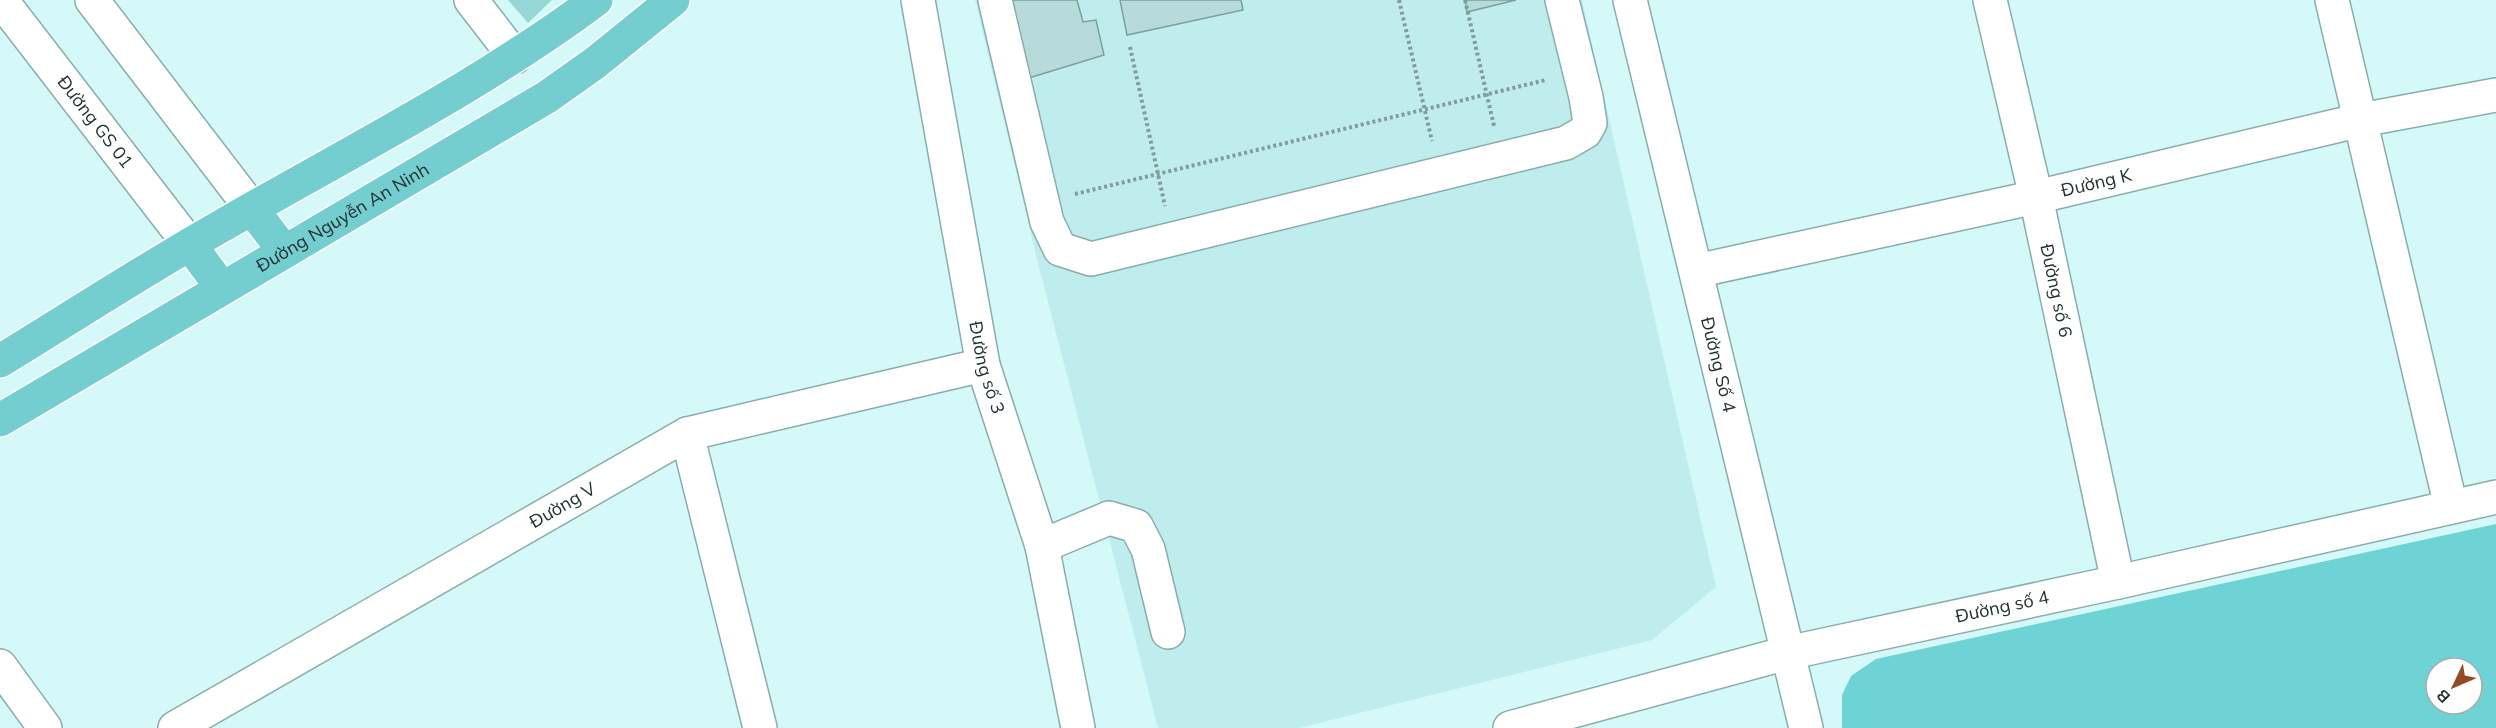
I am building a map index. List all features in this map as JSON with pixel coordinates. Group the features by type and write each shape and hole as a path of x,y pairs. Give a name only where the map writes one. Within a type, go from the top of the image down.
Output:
{"main road":[{"path":"0,361 190,245 429,109 515,57 596,0"},
{"name":"Đường Nguyễn An Ninh","path":"0,420 547,97 596,63 673,0"},
{"path":"252,209 284,251"},
{"path":"190,245 222,288"}],"street":[{"name":"Đường GS 01","path":"1,0 190,245"},
{"path":"92,0 252,209"},
{"path":"471,0 515,57"},
{"name":"Đường số 3","path":"918,0 983,365 1042,546 1078,728"},
{"path":"995,0 1047,222 1060,249 1091,259 1566,143 1585,132 1590,123 1562,0"},
{"name":"Đường Số 4","path":"1630,0 1806,728"},
{"name":"Đường số 6","path":"1990,0 2036,197 2118,582"},
{"path":"2332,0 2451,507"},
{"name":"Đường K","path":"1696,271 2036,197 2361,120 2496,95"},
{"name":"Đường V","path":"175,728 687,434 983,365"},
{"path":"687,434 760,728"},
{"name":"Đường số 4","path":"1510,728 1787,653 2496,497"},
{"path":"1042,546 1109,518 1137,526 1148,549 1168,632"},
{"path":"0,666 45,728"}],"path":[{"path":"1399,0 1439,174"},
{"path":"1465,0 1501,159"},
{"path":"1130,47 1172,239"},
{"path":"1042,202 1580,72"}],"shaded area":[{"path":"508,0 552,0 528,23"},
{"path":"975,0 1582,0 1716,587 1652,640 1299,728 1158,728 1037,259"},
{"path":"2496,524 2496,728 1842,728 1842,695 1851,676 1876,659"}],"building":[{"path":"1001,0 1077,0 1083,22 1096,20 1104,55 1019,81"},
{"path":"1120,0 1241,0 1243,10 1127,35"},
{"path":"1465,0 1516,0 1467,12"}]}
